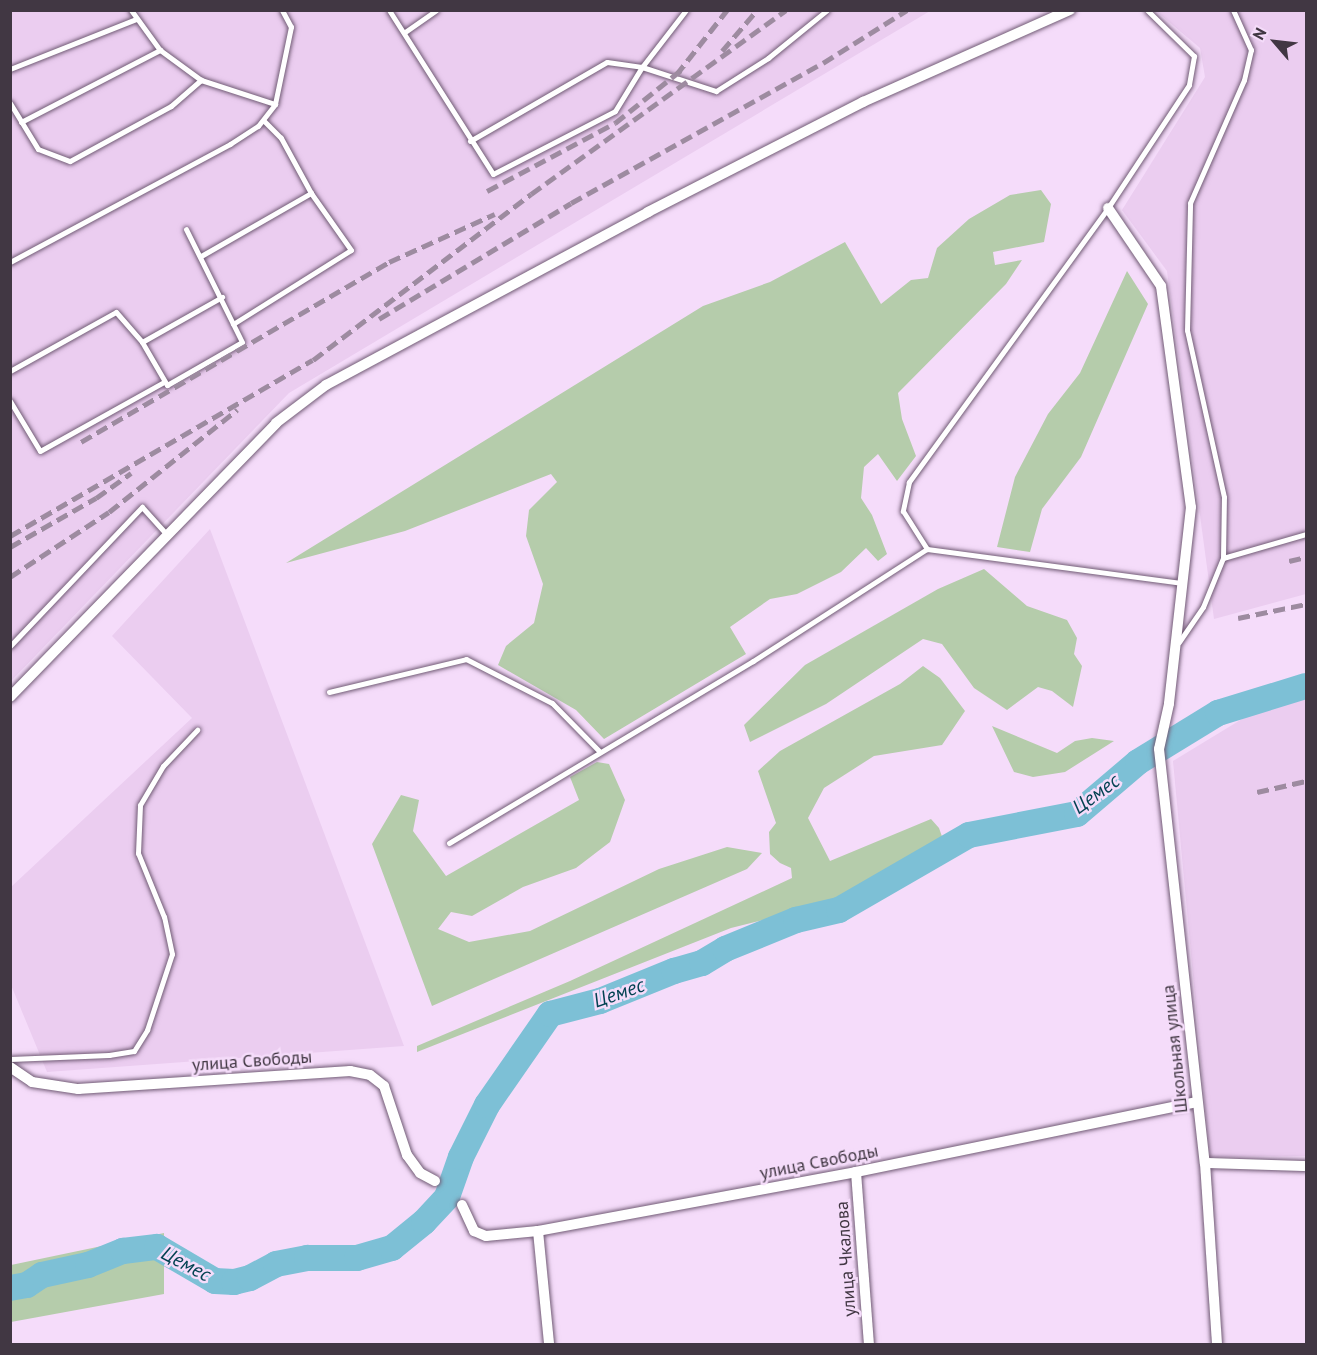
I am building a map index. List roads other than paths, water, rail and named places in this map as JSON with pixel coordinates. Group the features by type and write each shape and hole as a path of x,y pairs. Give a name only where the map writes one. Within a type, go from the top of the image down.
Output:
{"street":[{"path":"10,697 276,423 326,386 648,212 863,102 1071,10"},
{"name":"Школьная улица","path":"1108,208 1161,286 1191,507 1169,704 1159,749 1205,1163 1217,1344"},
{"name":"улица Свободы","path":"10,1067 32,1082 78,1089 350,1071 370,1075 384,1086 406,1155 420,1173 435,1181"},
{"name":"улица Свободы","path":"462,1205 474,1231 486,1236 538,1231 856,1172 1197,1102"},
{"path":"1205,1163 1306,1166"},
{"name":"улица Чкалова","path":"856,1172 869,1344"},
{"path":"538,1231 549,1344"}],"lane":[{"path":"131,10 160,50 201,80 275,104"},
{"path":"10,262 230,144 263,120 275,104 291,27 282,10"},
{"path":"389,10 493,174 615,111 642,67 686,10"},
{"path":"405,32 436,10"},
{"path":"470,141 607,62 642,67 716,91 768,58 827,10"},
{"path":"927,549 903,511 909,482 1108,208 1189,85 1194,56 1147,10"},
{"path":"1176,646 1203,607 1223,558 1224,497 1186,330 1190,203 1244,80 1251,50 1233,10"},
{"path":"10,69 136,19"},
{"path":"21,122 160,50"},
{"path":"10,103 38,149 70,161 171,106 201,80"},
{"path":"232,324 351,250 311,193 281,138 263,120"},
{"path":"201,256 311,193"},
{"path":"10,371 116,312 142,342 167,385 243,342 186,229"},
{"path":"142,342 222,297"},
{"path":"10,401 40,451 164,382"},
{"path":"10,646 142,507 168,536"},
{"path":"1223,558 1306,534"},
{"path":"449,843 599,751 753,661 927,549 1183,583"},
{"path":"329,692 466,659 552,703 599,751"},
{"path":"10,1059 109,1055 134,1051 147,1030 172,954 164,917 138,853 140,806 163,766 197,730"}],"waterway":[{"name":"Цемес","path":"10,1288 27,1285 42,1275 88,1265 123,1251 157,1247 215,1281 234,1282 250,1278 276,1264 307,1258 357,1258 392,1248 424,1222 447,1197 461,1157 487,1105 550,1014 600,1001 674,971 702,963 725,949 796,920 839,910 969,835 1077,814 1138,762 1218,713 1306,686"}],"railway":[{"path":"676,75 727,10"},
{"path":"722,51 757,10"},
{"path":"10,536 313,360 531,194 786,10"},
{"path":"379,319 571,203 823,63 907,10"},
{"path":"487,191 615,123 681,70"},
{"path":"81,442 389,262 495,214"},
{"path":"10,577 109,512 237,410"},
{"path":"10,547 96,498 131,473"},
{"path":"1289,561 1306,557"},
{"path":"1238,618 1306,604"},
{"path":"1257,792 1306,781"}]}
